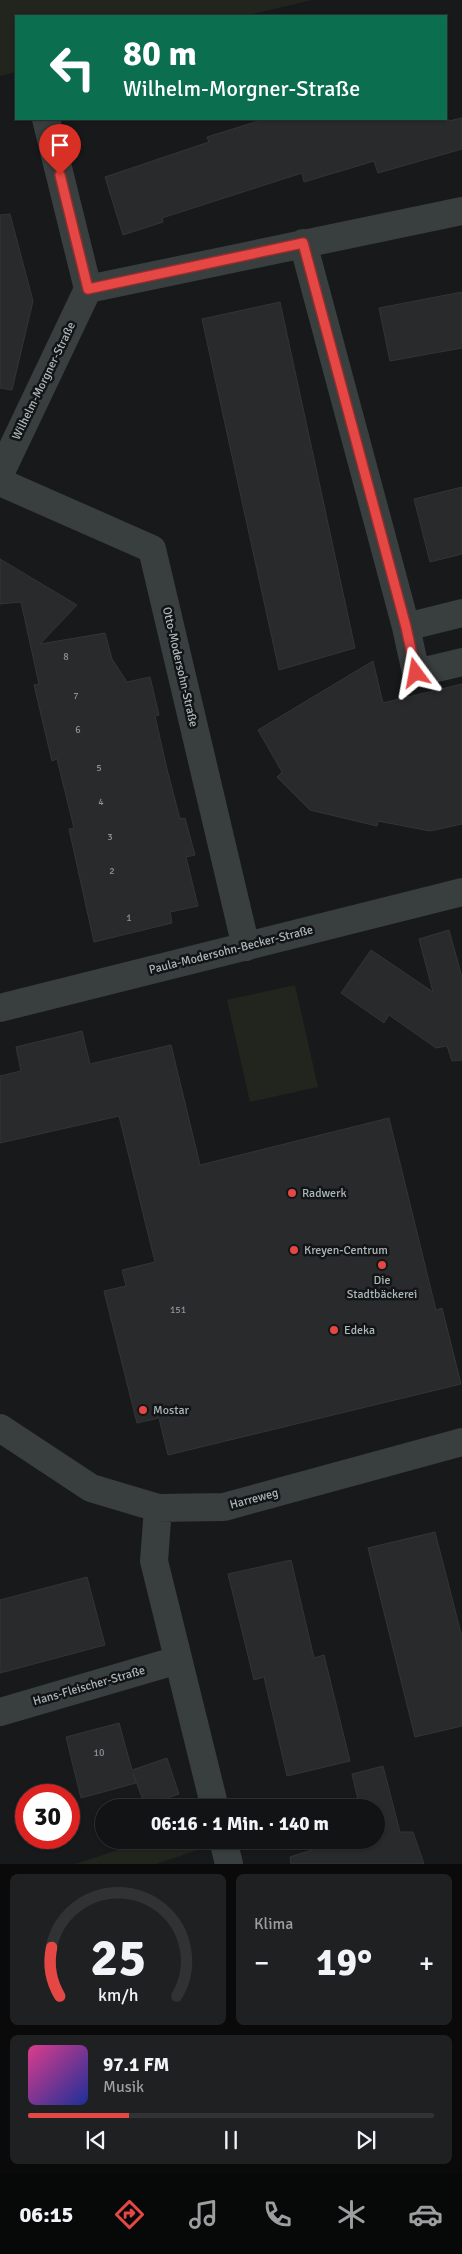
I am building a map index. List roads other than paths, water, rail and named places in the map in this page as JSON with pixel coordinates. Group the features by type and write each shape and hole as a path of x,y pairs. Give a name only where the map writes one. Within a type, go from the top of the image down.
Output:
{"street":[{"path":"46,120 88,289 462,211"},
{"path":"303,243 406,627 416,673 462,662"},
{"name":"Wilhelm-Morgner-Straße","path":"0,474 88,289"},
{"name":"Otto-Modersohn-Straße","path":"0,482 152,549 246,947"},
{"path":"406,627 462,612"},
{"name":"Paula-Modersohn-Becker-Straße","path":"0,1008 462,892"},
{"name":"Harreweg","path":"0,1428 90,1488 158,1508 224,1507 462,1442"},
{"path":"158,1508 154,1561 213,1799"},
{"name":"Hans-Fleischer-Straße","path":"0,1712 178,1660"},
{"path":"225,1849 229,1864"}],"place":[{"name":"Radwerk","path":"292,1193"},
{"name":"Kreyen-Centrum","path":"294,1250"},
{"name":"Die Stadtbäckerei","path":"382,1265"},
{"name":"Edeka","path":"334,1330"},
{"name":"Mostar","path":"143,1410"}]}
